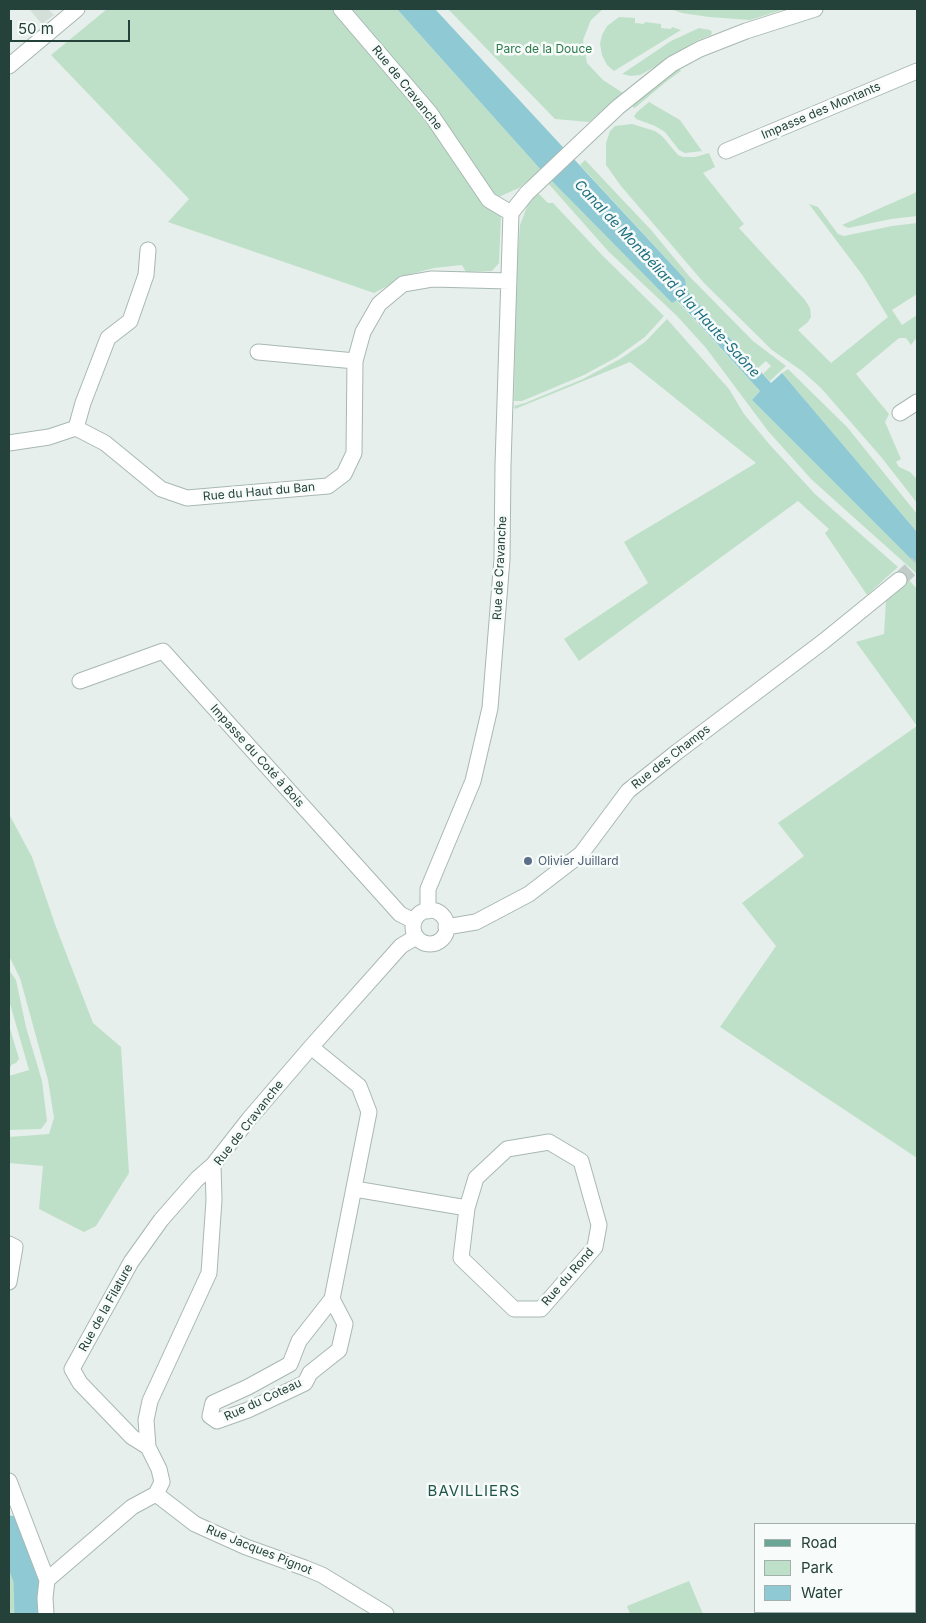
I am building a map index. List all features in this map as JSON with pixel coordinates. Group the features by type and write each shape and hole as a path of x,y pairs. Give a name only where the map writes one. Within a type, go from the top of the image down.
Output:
{"street":[{"path":"9,66 77,9"},
{"name":"Rue de Cravanche","path":"340,9 430,113 489,200 511,213 502,559 490,708 473,781 428,889 428,911"},
{"path":"511,213 527,193 618,108 672,64 700,49 746,30 815,9"},
{"name":"Impasse des Montants","path":"726,151 917,71"},
{"path":"9,443 49,437 76,428 83,403 108,338 130,321 146,275 148,250"},
{"name":"Rue du Haut du Ban","path":"76,428 105,443 161,490 187,498 328,486 344,474 354,453 355,361 363,332 379,304 403,284 432,279 509,281"},
{"path":"258,352 355,361"},
{"path":"900,412 917,402"},
{"name":"Rue des Champs","path":"446,927 476,922 529,894 544,883 581,854 628,791 676,752 824,641 899,580"},
{"name":"Impasse du Coté à Bois","path":"80,681 162,651 400,914 414,921"},
{"path":"428,911 442,916 446,927 444,937 435,943 424,943 416,937 413,927 414,921 419,914 428,911"},
{"name":"Rue de Cravanche","path":"156,1494 162,1482 159,1469 148,1447 146,1420 150,1401 209,1273 214,1200 213,1165 310,1047 401,946 416,937"},
{"name":"Rue du Coteau","path":"310,1047 359,1086 370,1112 332,1299 299,1341 290,1364 248,1387 213,1403 210,1416 217,1421 248,1410 305,1383 310,1373 340,1350 345,1324 332,1299"},
{"name":"Rue du Rond","path":"550,1142 581,1161 599,1225 595,1247 541,1309 514,1309 461,1258 466,1208 476,1178 507,1149 550,1142"},
{"name":"Rue de la Filature","path":"148,1447 132,1437 80,1383 72,1369 131,1262 161,1220 213,1165"},
{"path":"355,1189 466,1208"},
{"path":"9,1244 16,1247 9,1282"},
{"path":"9,1481 47,1580 46,1614"},
{"path":"47,1580 132,1507 156,1494"},
{"name":"Rue Jacques Pignot","path":"156,1494 195,1524 246,1547 322,1575 386,1614"}],"shaded area":[{"path":"29,9 48,9 54,15 42,24"}],"green space":[{"path":"107,9 397,9 541,170 519,188 485,203 501,215 499,263 492,271 466,272 462,265 434,268 411,274 374,293 168,222 189,199 51,55"},
{"name":"Parc de la Douce","path":"448,9 603,9 591,20 583,40 587,63 603,80 623,93 589,122 555,119"},
{"path":"671,9 785,9 750,20 709,17 682,13"},
{"path":"619,17 635,18 635,23 661,24 661,28 671,29 672,27 681,30 614,71 607,65 602,55 600,44 607,26"},
{"path":"699,28 710,30 712,32 711,35 696,41 640,75 622,74 671,41"},
{"path":"679,68 681,71 633,108 633,105"},
{"path":"649,102 680,120 702,151 685,153 679,150 665,132 636,119 634,116 637,112"},
{"path":"632,124 655,131 662,136 678,155 683,157 695,157 709,153 715,167 703,173 744,224 739,228 805,300 810,308 811,317 798,330 831,363 888,317 863,276 809,204 818,207 838,234 844,236 917,223 917,294 892,310 902,325 917,315 917,337 911,345 906,338 899,338 856,374 889,414 885,422 901,459 896,462 899,467 910,472 917,479 917,503 882,458 821,388 802,371 772,350 704,283 621,186 606,165 606,143 610,131 615,126"},
{"path":"585,160 652,231 689,276 753,341 786,366 770,381 763,374 771,366 766,361 758,368 687,291 685,279 580,165"},
{"path":"550,179 672,303 676,300 760,391 752,400 917,565 917,574 812,480 768,431 706,348 677,316 608,251 547,182"},
{"path":"537,192 548,203 553,203 664,316 645,337 617,357 584,375 522,401 514,401 516,274 520,225 528,204"},
{"path":"917,192 917,216 848,228 842,225"},
{"path":"667,319 729,389 744,414 770,445 815,494 898,567 867,595 825,533 829,529 798,501 579,661 564,639 648,583 624,542 756,463 630,362 515,409 514,406 583,379 620,359 645,342"},
{"path":"788,369 847,427 917,514 917,532 782,373"},
{"path":"909,580 917,589 917,726 856,642 884,634 886,600"},
{"path":"917,726 917,1158 720,1027 776,946 742,903 804,856 778,823"},
{"path":"9,814 32,857 56,927 93,1023 121,1047 129,1173 96,1226 84,1232 39,1209 43,1166 9,1163 9,1137 49,1134 54,1118 48,1080 20,978 9,956"},
{"path":"9,970 16,980 26,1027 42,1081 47,1121 41,1129 9,1130 9,1076 29,1070 9,1000"},
{"path":"9,1025 19,1059 9,1068"},
{"path":"9,1549 23,1585 24,1603 21,1614 9,1614"},
{"path":"689,1581 703,1614 630,1614 627,1606"}],"water":[{"name":"Canal de Montbéliard à la Haute-Saône","path":"397,9 435,9 685,279 687,291 771,383 782,373 917,532 917,565 752,400 760,391 677,300 672,303 541,170"}],"waterway":[{"path":"9,1530 28,1579 29,1614"}],"tunnel":[{"path":"899,580 917,563"}],"place":[{"name":"Olivier Juillard","path":"528,861"}],"district":[{"name":"BAVILLIERS","path":"474,1491"}]}
